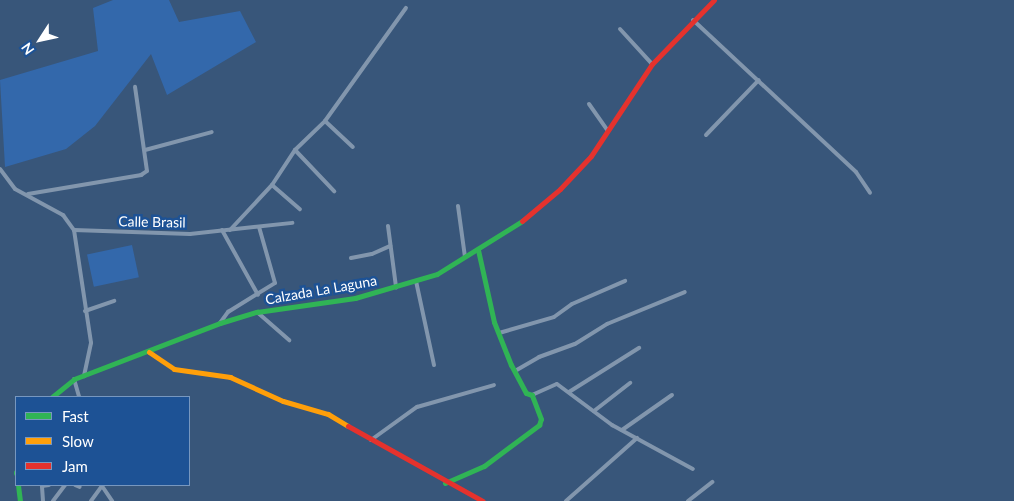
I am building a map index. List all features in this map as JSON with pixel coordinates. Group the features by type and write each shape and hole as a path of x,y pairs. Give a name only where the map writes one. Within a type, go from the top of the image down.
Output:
{"street":[{"name":"Calzada La Laguna","path":"53,396 74,380 124,358 149,352 220,322 257,312 355,298 396,287 436,274 478,250 519,224 560,189 591,156 652,64 692,19 714,0"},
{"path":"230,230 272,186 295,150 325,121 406,8"},
{"path":"692,19 856,172 870,193"},
{"path":"620,29 652,64"},
{"path":"706,135 759,80"},
{"path":"28,194 146,172 145,150 135,87"},
{"path":"589,104 607,130"},
{"path":"325,121 353,148"},
{"path":"145,150 212,132"},
{"path":"295,150 334,191"},
{"path":"0,169 15,189 28,194 63,215 74,230 91,343 84,376"},
{"path":"272,186 300,209"},
{"path":"458,206 465,257"},
{"name":"Calle Brasil","path":"74,230 153,234 230,230 292,223"},
{"path":"388,226 396,287"},
{"path":"220,322 228,312 274,286 276,280 259,227"},
{"path":"222,230 258,296"},
{"path":"351,258 372,254 390,246"},
{"path":"478,250 499,334 526,393 532,395 557,384 622,430 692,469"},
{"path":"416,281 434,365"},
{"path":"499,334 554,317 572,304 625,281"},
{"path":"515,371 539,357 569,347 607,324 685,292"},
{"path":"85,311 114,301"},
{"path":"257,312 289,340"},
{"path":"569,392 639,348"},
{"path":"149,352 174,369 230,376 283,401 328,414 445,482 483,501"},
{"path":"74,380 79,396"},
{"path":"594,411 630,383"},
{"path":"371,440 416,408 494,385"},
{"path":"445,482 484,466 539,425 541,418 532,395"},
{"path":"622,430 672,395"},
{"path":"566,501 637,438"},
{"path":"688,501 712,482"},
{"path":"18,486 20,501"},
{"path":"42,486 43,501"},
{"path":"53,501 64,486"},
{"path":"91,501 102,486 112,501"}],"shaded area":[{"path":"113,0 169,0 179,22 240,11 256,42 167,95 151,54 95,126 66,149 5,167 0,80 98,51 93,8"},
{"path":"132,245 139,277 94,287 87,255"}],"traffic: fast":[{"path":"53,396 74,379 220,323 257,312 355,298 437,274 522,221"},
{"path":"445,483 484,466 539,425 541,419 532,395 526,393 511,365 494,322 478,250"},
{"path":"18,486 20,501"}],"traffic: slow":[{"path":"149,352 174,369 230,377 283,401 328,414 348,426"}],"traffic: jam":[{"path":"522,221 560,189 591,156 652,64 714,0"},
{"path":"348,426 483,501"}]}
